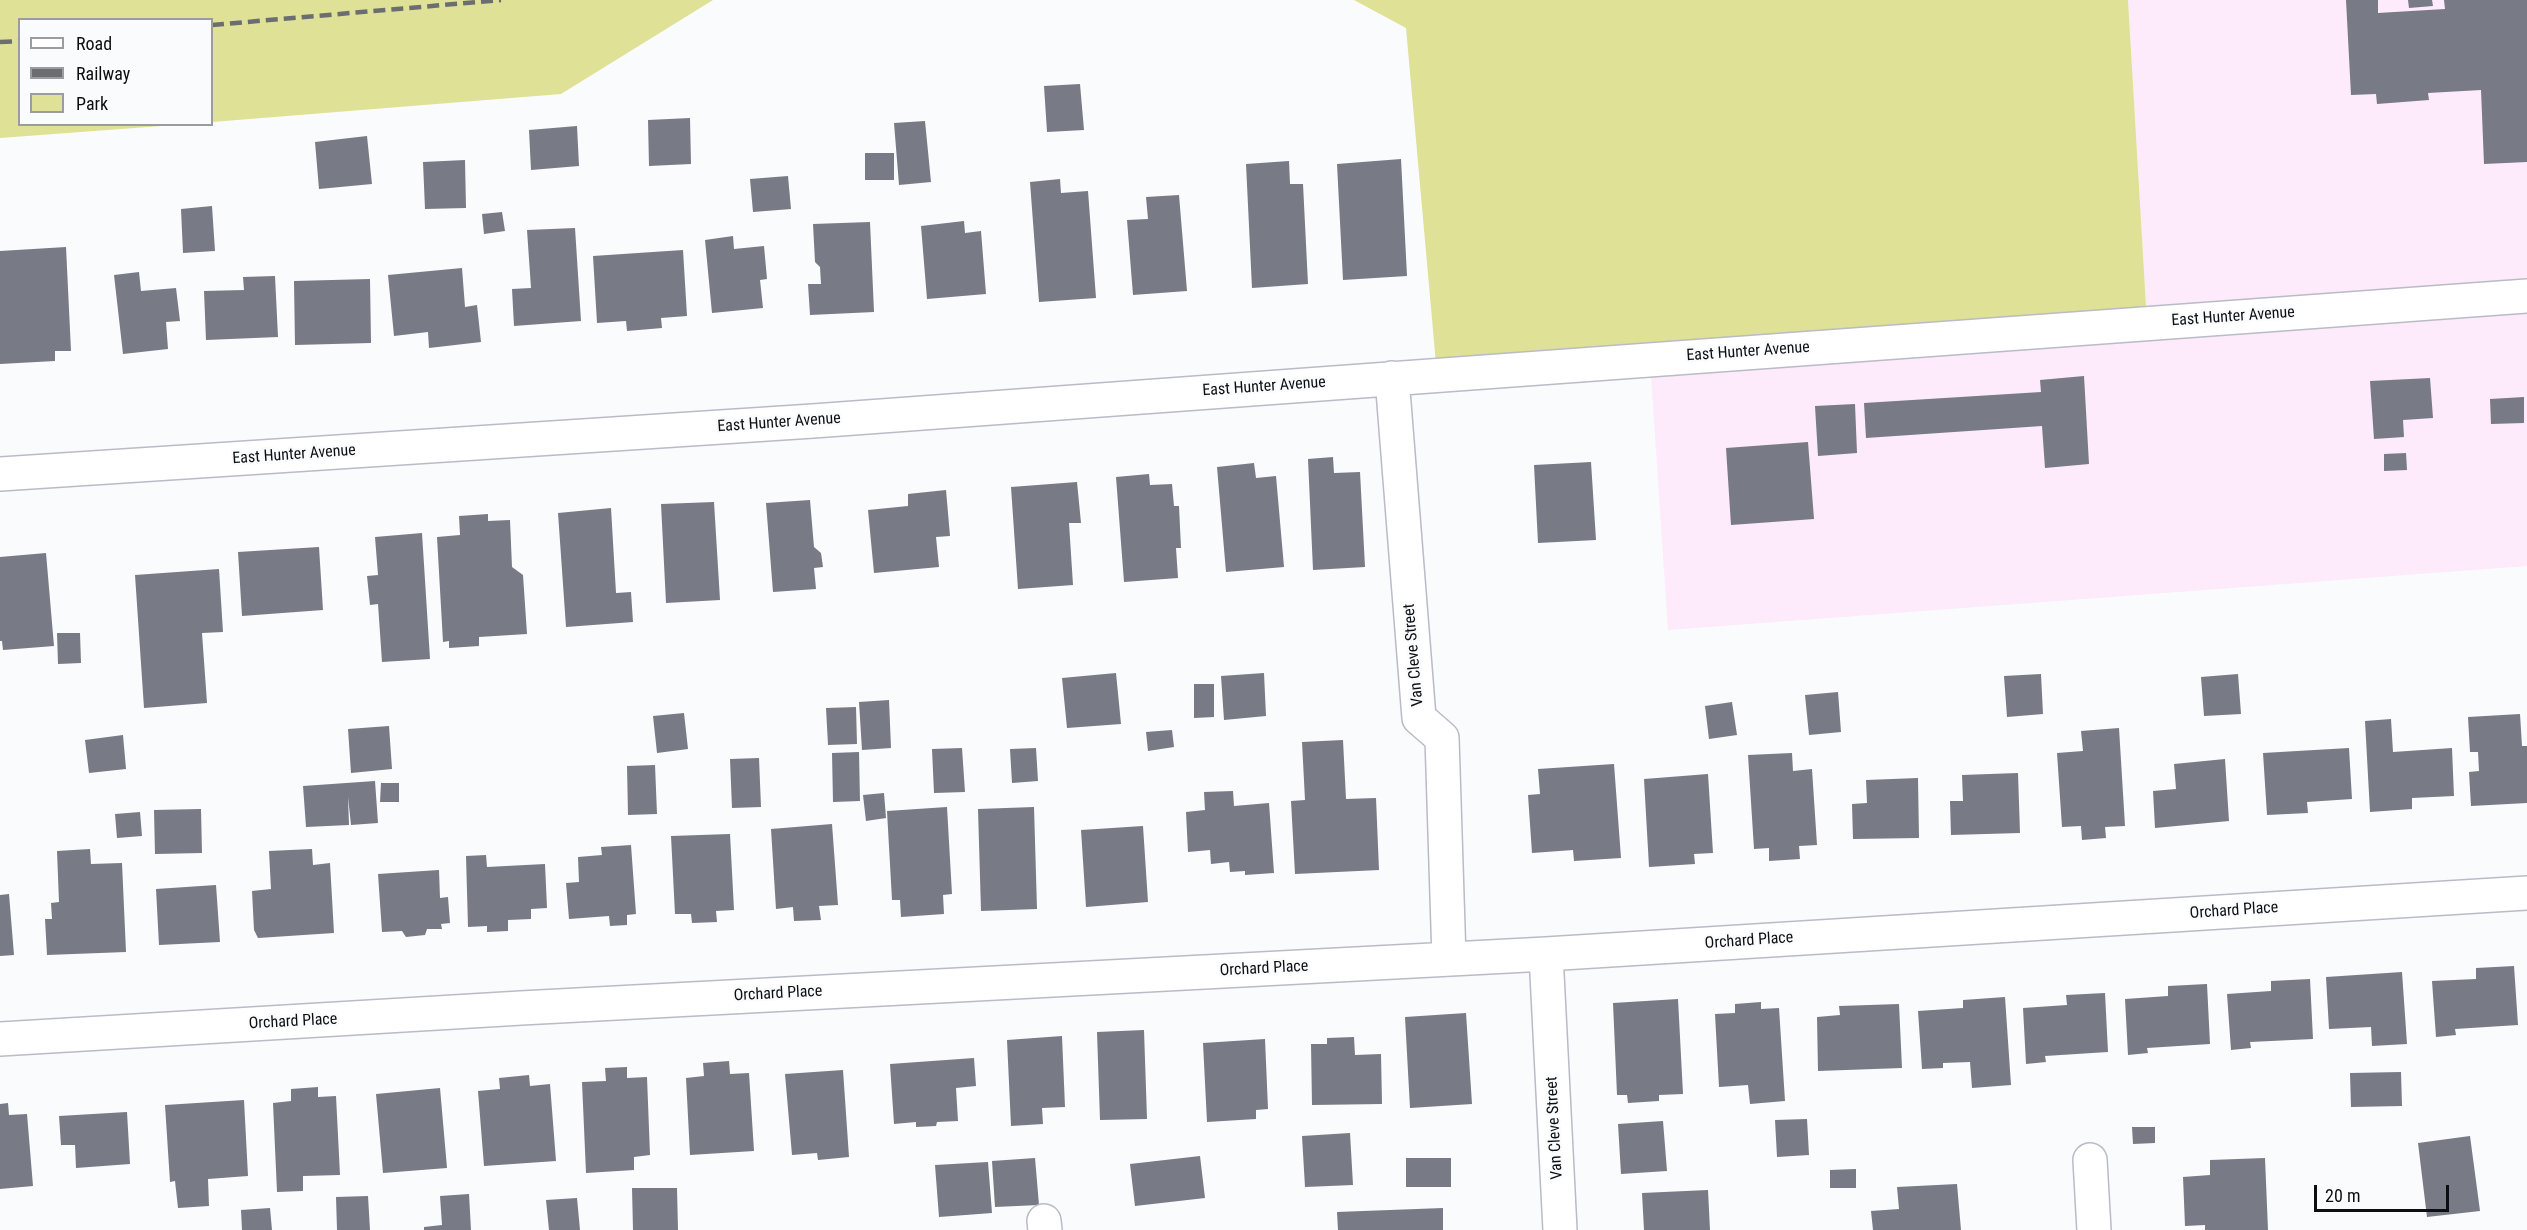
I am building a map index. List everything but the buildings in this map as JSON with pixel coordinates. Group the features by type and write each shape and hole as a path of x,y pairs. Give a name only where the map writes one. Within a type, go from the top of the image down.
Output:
{"street":[{"name":"East Hunter Avenue","path":"0,474 813,421 2527,296"},
{"name":"Van Cleve Street","path":"1392,378 1419,718 1442,738 1449,959"},
{"name":"Orchard Place","path":"0,1039 521,1008 1546,954 2527,893"},
{"name":"Van Cleve Street","path":"1546,954 1560,1230"},
{"path":"2090,1160 2094,1230"}],"shaded area":[{"path":"2128,0 2527,0 2527,566 1668,630 1650,360 2147,323"}],"green space":[{"path":"0,0 713,0 561,94 213,122 213,18 18,18 18,126 162,126 0,138"},
{"path":"1354,0 2128,0 2147,323 1437,375 1406,28"}],"railway":[{"path":"213,25 501,0"},
{"path":"0,42 18,41"}]}
